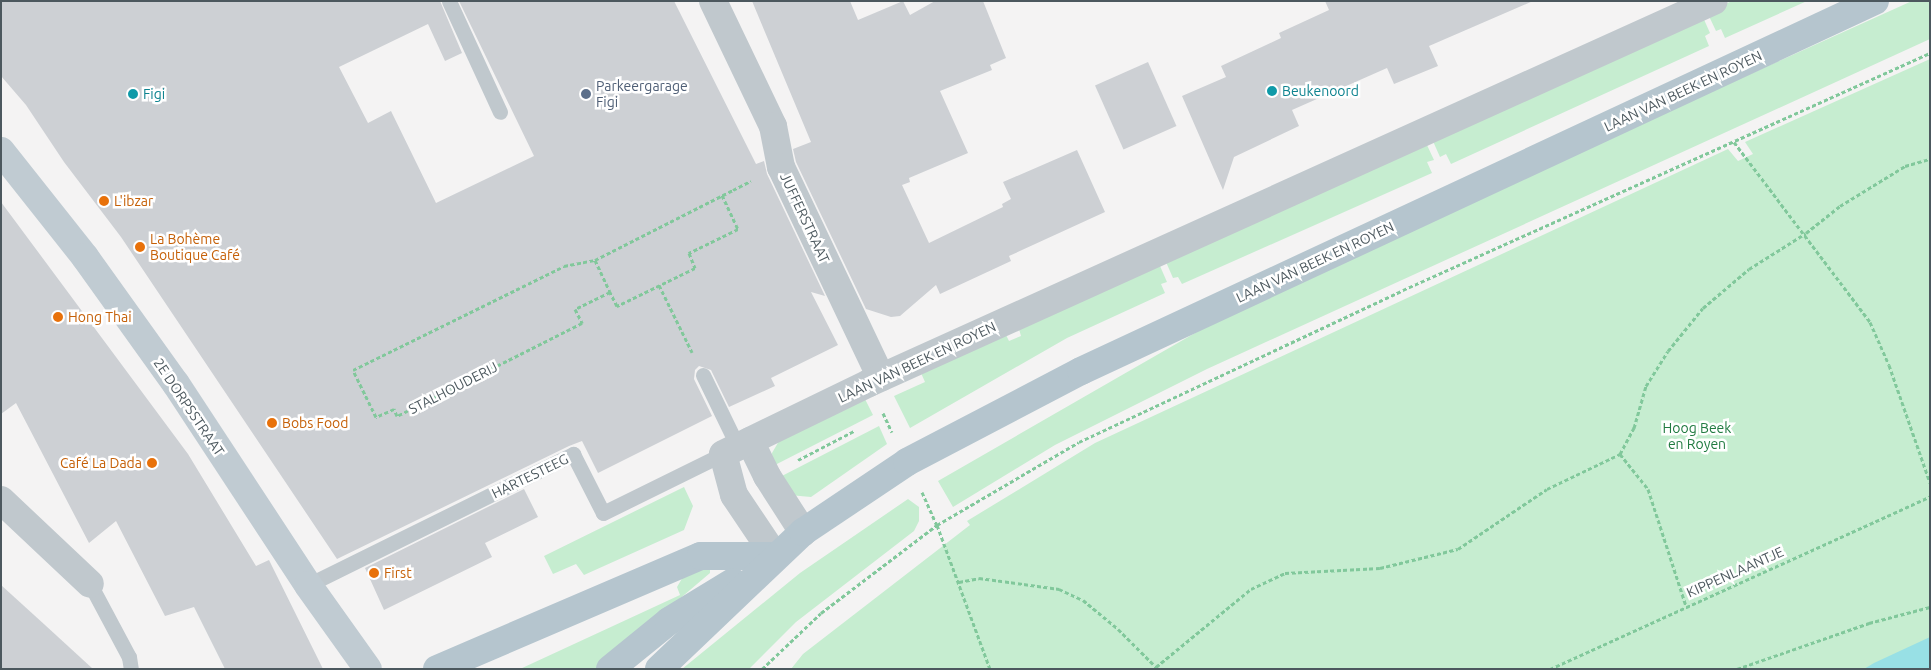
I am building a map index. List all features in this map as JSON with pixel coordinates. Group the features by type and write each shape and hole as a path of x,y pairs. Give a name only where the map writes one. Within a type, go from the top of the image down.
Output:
{"main road":[{"name":"LAAN VAN BEEK EN ROYEN","path":"659,669 775,556 803,532 907,462 1080,371 1876,1"},
{"name":"2E DORPSSTRAAT","path":"1,151 85,257 170,376 308,585 368,669"},
{"path":"437,669 701,556 775,556"},
{"name":"LAAN VAN BEEK EN ROYEN","path":"610,669 669,621 775,556"}],"street":[{"name":"JUFFERSTRAAT","path":"714,1 773,126 781,167 881,378"},
{"name":"LAAN VAN BEEK EN ROYEN","path":"737,447 881,378 1714,1"},
{"path":"737,447 767,476 803,532"},
{"path":"737,447 734,495 775,556"},
{"path":"1,500 90,584"}],"lane":[{"path":"449,1 500,112"},
{"path":"703,375 737,447"},
{"name":"HARTESTEEG","path":"308,585 574,454 603,514 737,447"},
{"path":"90,584 129,657 131,669"}],"path":[{"path":"762,669 821,613 937,524 1078,442 1394,294 1930,53"},
{"path":"1734,142 1806,233 1846,294 1870,322 1889,365 1930,483"},
{"path":"958,582 978,578 1059,589 1090,606 1118,629 1156,668 1251,589 1285,572 1380,568 1458,549 1547,489 1620,454 1634,428 1646,386 1668,351 1704,308 1750,270 1806,233 1840,206 1905,166 1930,158"},
{"name":"STALHOUDERIJ","path":"610,292 576,309 582,323 397,416 394,409 376,417 353,370 564,266 595,260 755,179"},
{"path":"595,260 617,306 696,268 689,253 738,229 722,196"},
{"path":"659,285 703,375"},
{"path":"875,420 884,416"},
{"path":"767,476 859,429"},
{"path":"1620,454 1648,490 1686,606"},
{"name":"KIPPENLAANTJE","path":"1550,669 1930,497"},
{"path":"937,524 990,669"},
{"path":"1737,669 1869,622 1930,607"}],"green space":[{"path":"1732,1 1807,1 1725,38 1721,29 1716,31 1707,12"},
{"path":"1912,1 1930,1 1930,39 1207,369 1055,445 953,507 938,481 1209,325 1555,162"},
{"path":"1702,15 1710,33 1705,36 1709,46 1451,164 1446,154 1440,157 1432,139"},
{"name":"Hoog Beek en Royen","path":"1930,59 1930,669 791,669 803,654 970,525 967,521 1095,443 1728,149 1738,161 1753,154 1745,142"},
{"path":"1426,143 1434,160 1427,162 1432,173 1182,284 1178,277 1173,278 1166,262"},
{"path":"1160,266 1167,282 1161,284 1165,293 1067,338 910,428 894,396 925,382 921,373 1006,335 1009,341 1021,336 1019,329"},
{"path":"863,395 873,415 773,466 772,453 779,441"},
{"path":"879,426 887,444 811,497 789,495 778,478"},
{"path":"684,487 693,506 684,530 584,575 576,564 553,574 544,556"},
{"path":"908,499 919,507 919,521 914,531 796,622 749,669 682,669 800,573"},
{"path":"710,567 710,573 597,669 520,669 680,595 677,587 687,570"}],"water":[{"path":"1930,637 1930,669 1864,669 1874,663"}],"building":[{"path":"1,1 440,1 462,53 445,61 428,24 339,67 368,123 391,111 436,203 534,156 459,1 674,1 756,164 764,161 767,174 825,296 811,292 838,345 771,378 775,386 729,407 711,370 699,366 695,370 694,379 712,416 598,473 582,441 337,559 121,237 64,162 26,105 1,76"},
{"path":"752,1 850,1 858,20 903,1 910,15 935,1 983,1 1006,58 990,65 992,70 940,91 968,153 909,178 910,182 902,185 929,243 1003,207 1002,204 1011,199 1003,182 1077,150 1105,212 1009,256 1011,261 940,294 936,285 900,316 891,317 866,309 796,162 793,149 811,142"},
{"path":"1325,1 1533,1 1429,46 1438,66 1394,84 1387,68 1292,110 1299,126 1234,157 1223,190 1182,96 1226,77 1221,66 1281,38 1279,33 1329,10"},
{"path":"1148,62 1176,126 1123,150 1095,86"},
{"path":"1,202 188,454 256,566 269,560 323,669 225,669 194,607 165,616 116,521 89,543 16,403 1,414"},
{"path":"524,489 538,517 485,543 492,557 384,610 365,568"},
{"path":"1,585 45,625 93,669 1,669"}],"place":[{"name":"Beukenoord","path":"1272,91"},
{"name":"Figi","path":"133,94"},
{"name":"Parkeergarage Figi","path":"586,94"},
{"name":"L'ibzar","path":"104,201"},
{"name":"La Bohème Boutique Café","path":"140,247"},
{"name":"Hong Thai","path":"58,317"},
{"name":"Bobs Food","path":"272,423"},
{"name":"Café La Dada","path":"152,463"},
{"name":"First","path":"374,573"}]}
